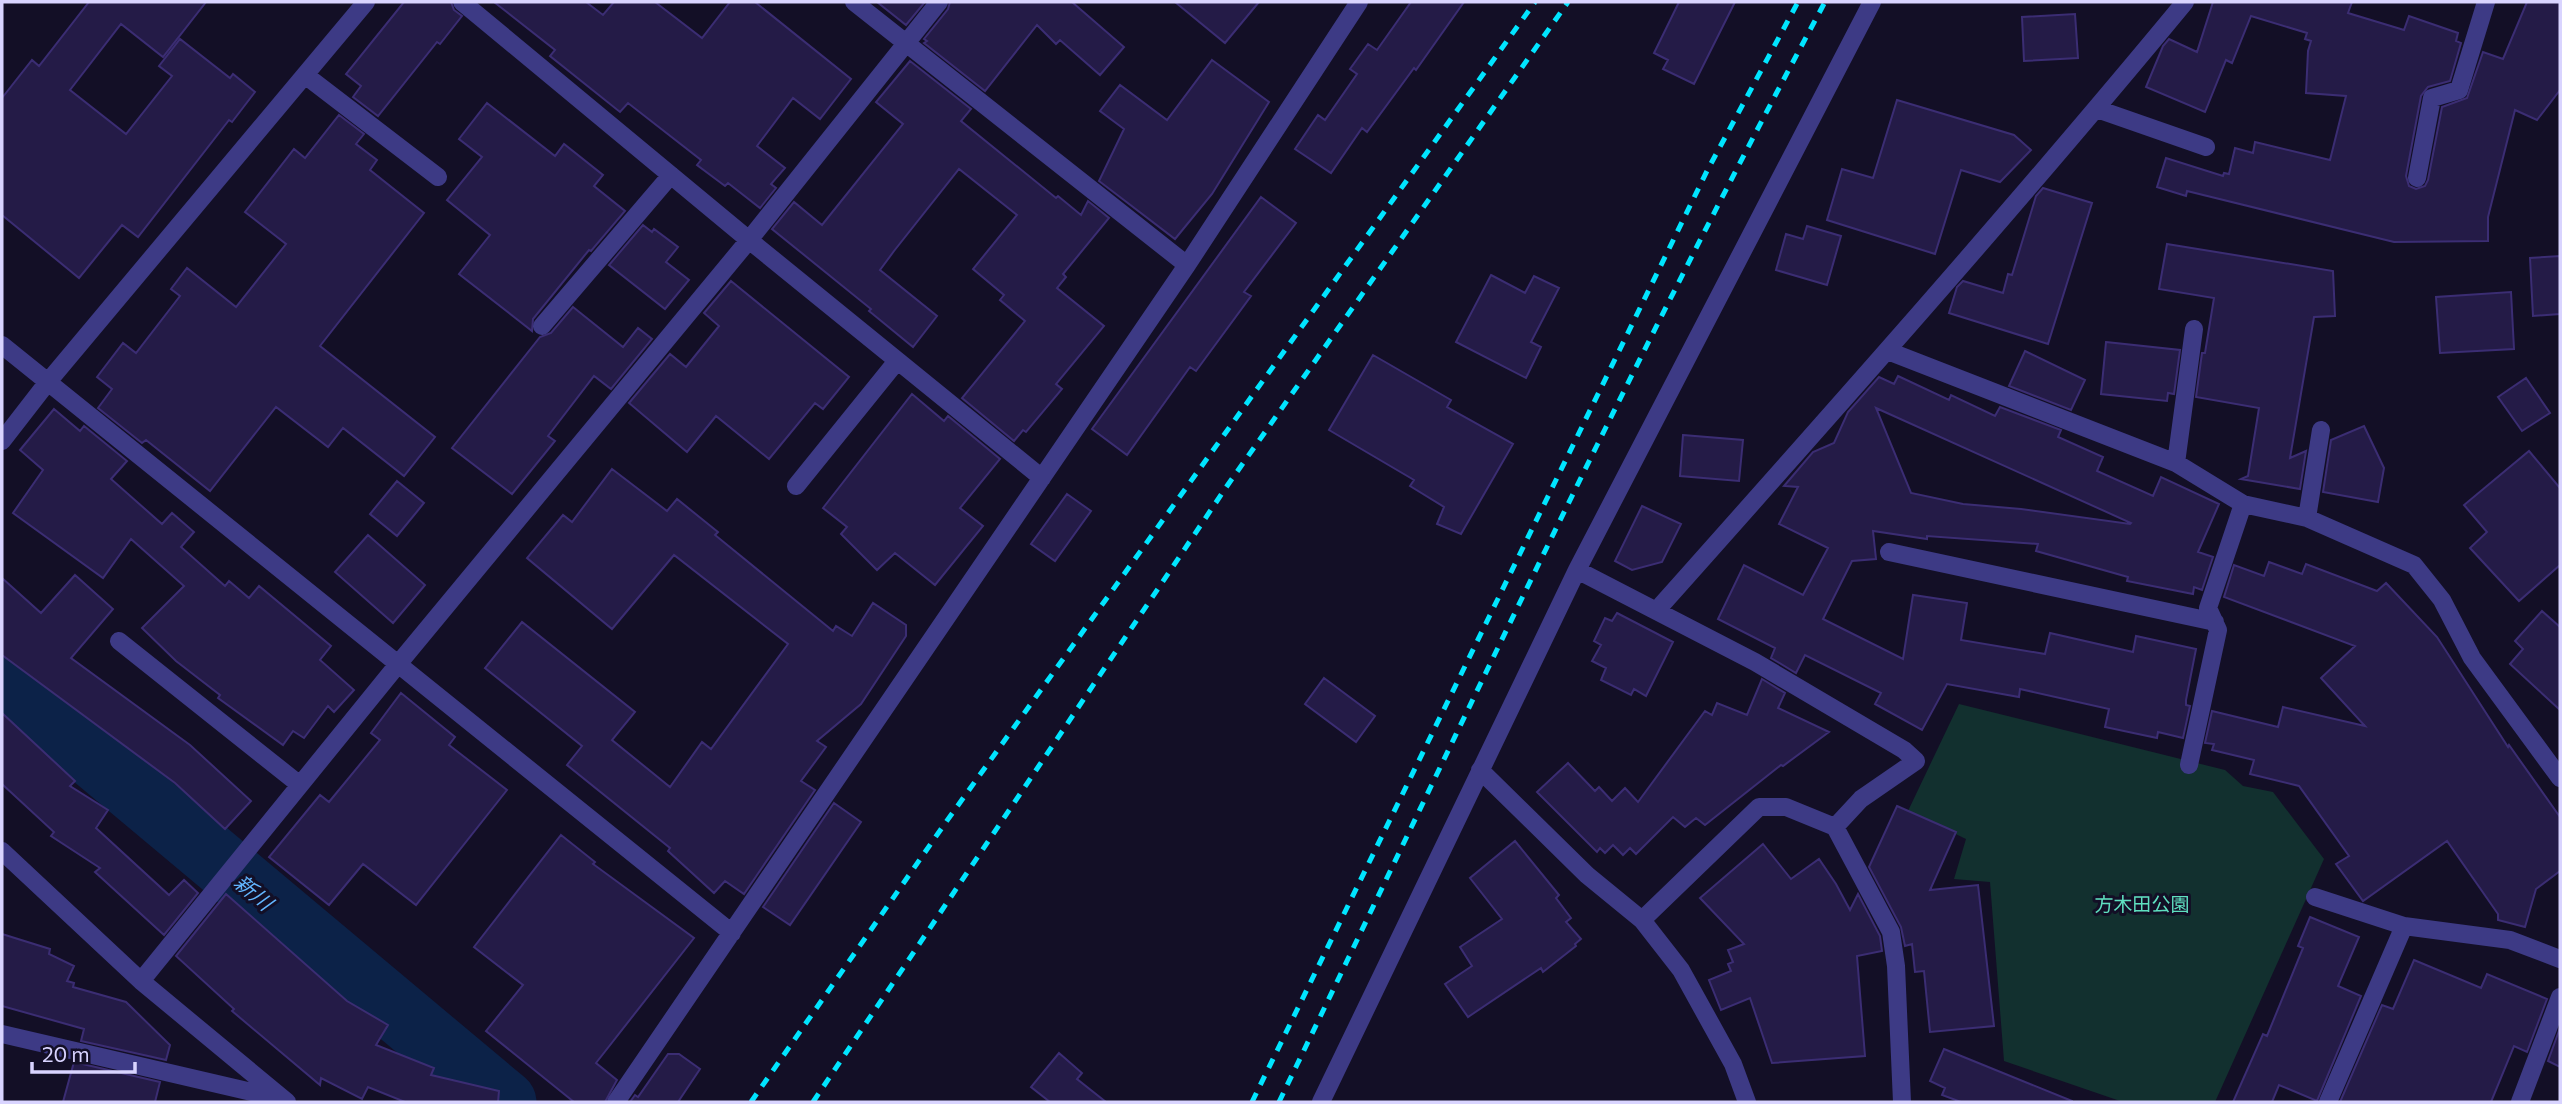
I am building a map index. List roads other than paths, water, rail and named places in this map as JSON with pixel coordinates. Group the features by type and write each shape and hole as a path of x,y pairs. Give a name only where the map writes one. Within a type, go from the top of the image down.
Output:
{"street":[{"path":"2,441 47,383 366,2"},
{"path":"462,2 748,240 1042,478"},
{"path":"854,2 1187,265"},
{"path":"141,981 748,240 939,2"},
{"path":"616,1102 1187,265 1359,2"},
{"path":"1321,1102 1577,570 1872,2"},
{"path":"1657,610 1888,351 2097,109 2185,2"},
{"path":"2417,178 2432,98 2459,90 2486,2"},
{"path":"305,75 439,177"},
{"path":"2097,109 2206,147"},
{"path":"542,326 671,176"},
{"path":"2176,463 2194,328"},
{"path":"2,345 732,933"},
{"path":"1888,351 2176,463 2242,504 2307,518 2414,565 2442,600 2472,658 2560,778"},
{"path":"796,486 897,361"},
{"path":"2307,518 2321,430"},
{"path":"2189,765 2218,630 2208,608 2242,504"},
{"path":"1889,552 2215,622"},
{"path":"1577,570 1766,668 1904,750 1916,761 1861,799 1835,827"},
{"path":"119,640 300,785"},
{"path":"1480,770 1587,875 1642,920 1681,970 1733,1064 1747,1102"},
{"path":"1642,920 1759,807 1786,807 1835,827 1891,932 1906,1101"},
{"path":"2,850 141,981 290,1101"},
{"path":"2315,897 2404,926 2510,940 2560,960"},
{"path":"2328,1102 2404,926"},
{"path":"2520,1102 2560,997"},
{"path":"2,1034 290,1101"}],"waterway":[{"name":"新川","path":"2,685 66,734 505,1102"}],"railway":[{"path":"751,1102 946,822 1535,2"},
{"path":"813,1102 1227,486 1568,2"},
{"path":"1252,1102 1707,171 1798,2"},
{"path":"1279,1102 1614,411 1825,2"}],"park label":[{"name":"方木田公園","path":"2142,904"}]}
